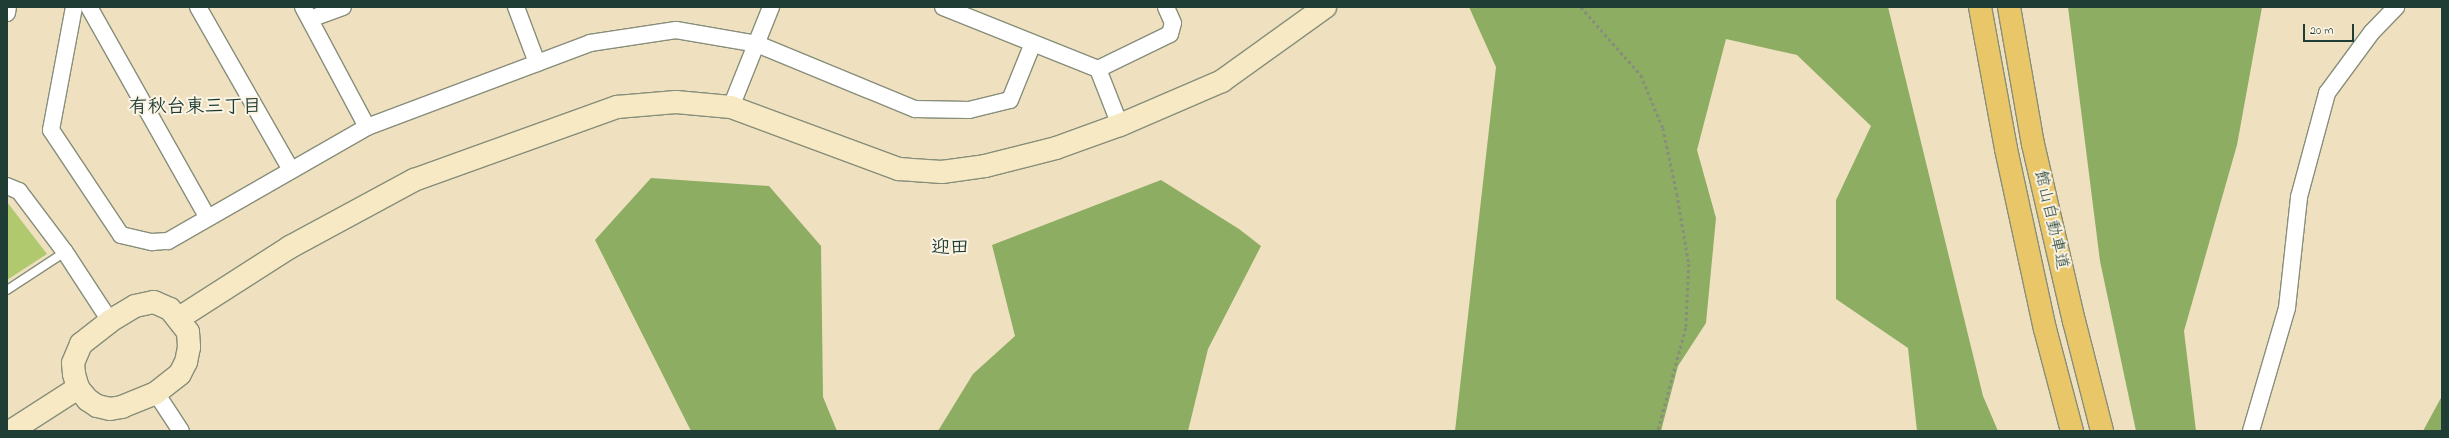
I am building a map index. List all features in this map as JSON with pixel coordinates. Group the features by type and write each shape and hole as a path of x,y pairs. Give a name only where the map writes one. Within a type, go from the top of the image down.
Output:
{"highway":[{"name":"館山自動車道","path":"1980,7 2006,149 2045,329 2072,431"},
{"name":"館山自動車道","path":"2009,7 2033,144 2074,321 2102,431"}],"street":[{"path":"7,13 8,7"},
{"path":"74,7 51,130 121,235 152,242 168,241 367,127 590,43 676,30 757,44 915,108 969,110 1010,100 1033,43"},
{"path":"89,7 208,218"},
{"path":"198,7 291,170"},
{"path":"343,7 306,13 367,127"},
{"path":"516,7 537,63"},
{"path":"731,107 771,7"},
{"path":"943,7 1098,69 1120,125"},
{"path":"1098,69 1170,34 1173,23 1166,7"},
{"path":"179,318 290,247 414,180 618,107 676,102 731,107 899,169 942,172 985,166 1056,148 1120,125 1222,81 1325,7"},
{"path":"2251,431 2287,308 2299,197 2327,93 2372,32 2396,7"},
{"path":"7,186 19,191 64,252 110,321"},
{"path":"154,302 170,309 179,318 188,332 189,347 186,362 180,374 156,392 133,404 110,408 97,406 88,400 78,388 74,374 76,354 80,344 110,321 135,306 154,302"},
{"path":"11,431 78,388"},
{"path":"156,392 181,431"}],"lane":[{"path":"7,290 64,252"}],"path":[{"path":"1580,7 1641,75 1663,128 1689,264 1686,328 1658,431"}],"green space":[{"path":"1469,7 1888,7 1983,396 1998,431 1917,431 1908,348 1836,299 1836,200 1871,126 1797,55 1726,39 1697,150 1716,218 1706,323 1678,366 1661,431 1455,431 1496,67"},
{"path":"2068,7 2262,7 2237,145 2184,331 2196,431 2136,431 2100,261"},
{"path":"651,178 769,186 821,246 823,397 837,431 691,431 595,240"},
{"path":"1161,180 1239,229 1261,246 1208,349 1188,431 938,431 973,374 1015,336 992,245"},
{"path":"7,202 47,254 7,280"},
{"path":"2442,396 2442,431 2423,431"}],"district":[{"name":"有秋台東三丁目","path":"195,108"},
{"name":"迎田","path":"950,249"}]}
